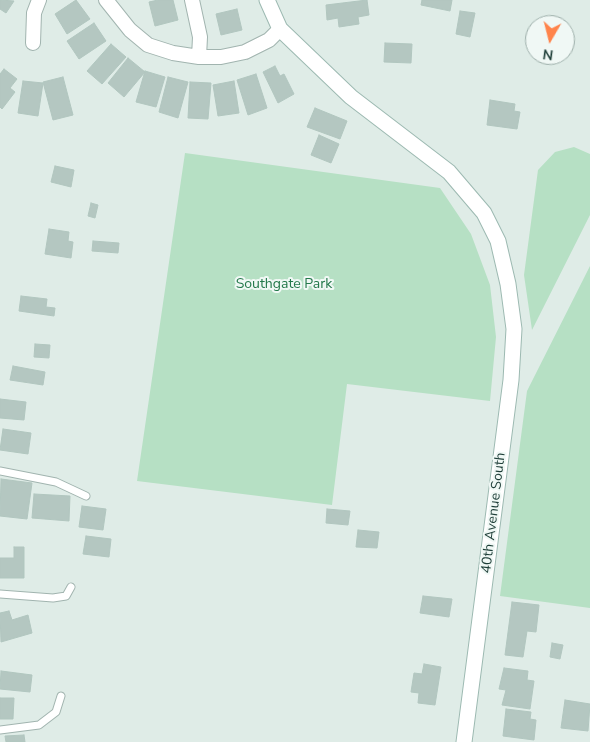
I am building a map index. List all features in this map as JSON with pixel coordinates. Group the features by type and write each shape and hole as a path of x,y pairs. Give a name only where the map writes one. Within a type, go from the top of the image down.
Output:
{"street":[{"path":"33,43 34,13 39,0"},
{"path":"106,0 120,19 148,44 173,53 199,57 221,57 245,52 269,40 280,29 267,0"},
{"path":"192,0 200,38 199,57"},
{"name":"40th Avenue South","path":"280,29 351,97 449,172 484,212 498,240 508,284 514,329 511,380 464,742"}],"lane":[{"path":"0,471 56,482 86,496"},
{"path":"0,594 53,598 66,596 71,587"},
{"path":"0,730 39,725 56,712 61,696"}],"green space":[{"path":"574,147 590,154 590,215 532,330 524,275 538,170 555,152"},
{"name":"Southgate Park","path":"185,153 440,188 471,234 490,285 496,337 490,401 347,384 332,505 137,481"},
{"path":"590,266 590,608 500,596 527,391"}],"building":[{"path":"0,0 14,1 6,13 0,9"},
{"path":"76,0 90,19 67,34 55,14"},
{"path":"173,0 178,20 155,26 149,2"},
{"path":"367,0 369,15 358,17 359,24 339,27 338,18 327,20 326,5"},
{"path":"422,0 452,0 450,11 421,5"},
{"path":"237,9 242,30 221,35 216,14"},
{"path":"460,11 475,13 470,37 456,34"},
{"path":"94,23 106,41 79,59 67,41"},
{"path":"385,43 412,44 411,63 384,62"},
{"path":"111,44 126,57 102,84 87,71"},
{"path":"128,58 145,72 124,97 108,83"},
{"path":"275,66 280,76 284,74 294,94 278,103 263,72"},
{"path":"4,69 17,79 10,88 15,92 2,109 0,107 0,74"},
{"path":"145,71 165,77 156,107 136,102"},
{"path":"256,74 267,108 248,115 237,80"},
{"path":"63,77 73,115 53,120 43,82"},
{"path":"168,77 188,82 178,118 159,112"},
{"path":"23,81 43,83 38,116 18,113"},
{"path":"234,81 239,113 218,116 213,85"},
{"path":"190,82 211,83 208,119 188,118"},
{"path":"490,100 515,104 514,111 520,112 517,129 487,125"},
{"path":"315,108 347,121 340,139 307,127"},
{"path":"319,135 339,144 331,163 311,155"},
{"path":"55,166 74,170 71,187 51,182"},
{"path":"91,203 98,205 95,218 88,216"},
{"path":"49,229 69,232 68,241 73,242 71,258 45,254"},
{"path":"93,241 119,243 118,253 92,251"},
{"path":"21,296 47,299 46,307 55,308 54,316 19,311"},
{"path":"35,344 50,345 49,358 34,357"},
{"path":"13,366 45,372 43,385 10,380"},
{"path":"0,399 26,402 24,420 0,418"},
{"path":"3,429 31,433 28,454 0,450"},
{"path":"1,479 32,483 27,519 0,516"},
{"path":"34,494 70,496 69,521 32,518"},
{"path":"82,506 106,509 103,530 79,527"},
{"path":"327,509 350,511 348,525 326,523"},
{"path":"358,530 379,532 377,548 356,547"},
{"path":"86,536 111,539 109,557 83,554"},
{"path":"14,547 24,547 24,578 0,578 0,558 14,558"},
{"path":"423,596 452,599 449,617 420,613"},
{"path":"512,602 539,605 536,632 527,631 523,657 505,655"},
{"path":"9,611 12,620 28,615 32,633 1,642 0,613"},
{"path":"552,643 563,645 560,659 550,657"},
{"path":"424,664 441,667 435,705 418,703 419,693 411,692 414,673 422,674"},
{"path":"504,668 528,671 527,680 534,681 530,709 502,705 506,690 499,689"},
{"path":"1,671 32,675 30,692 0,689"},
{"path":"0,698 14,698 13,719 0,719"},
{"path":"565,700 590,704 588,731 561,728"},
{"path":"506,709 531,712 530,719 536,720 534,740 503,736"},
{"path":"24,735 25,742 6,742 5,736"}]}
